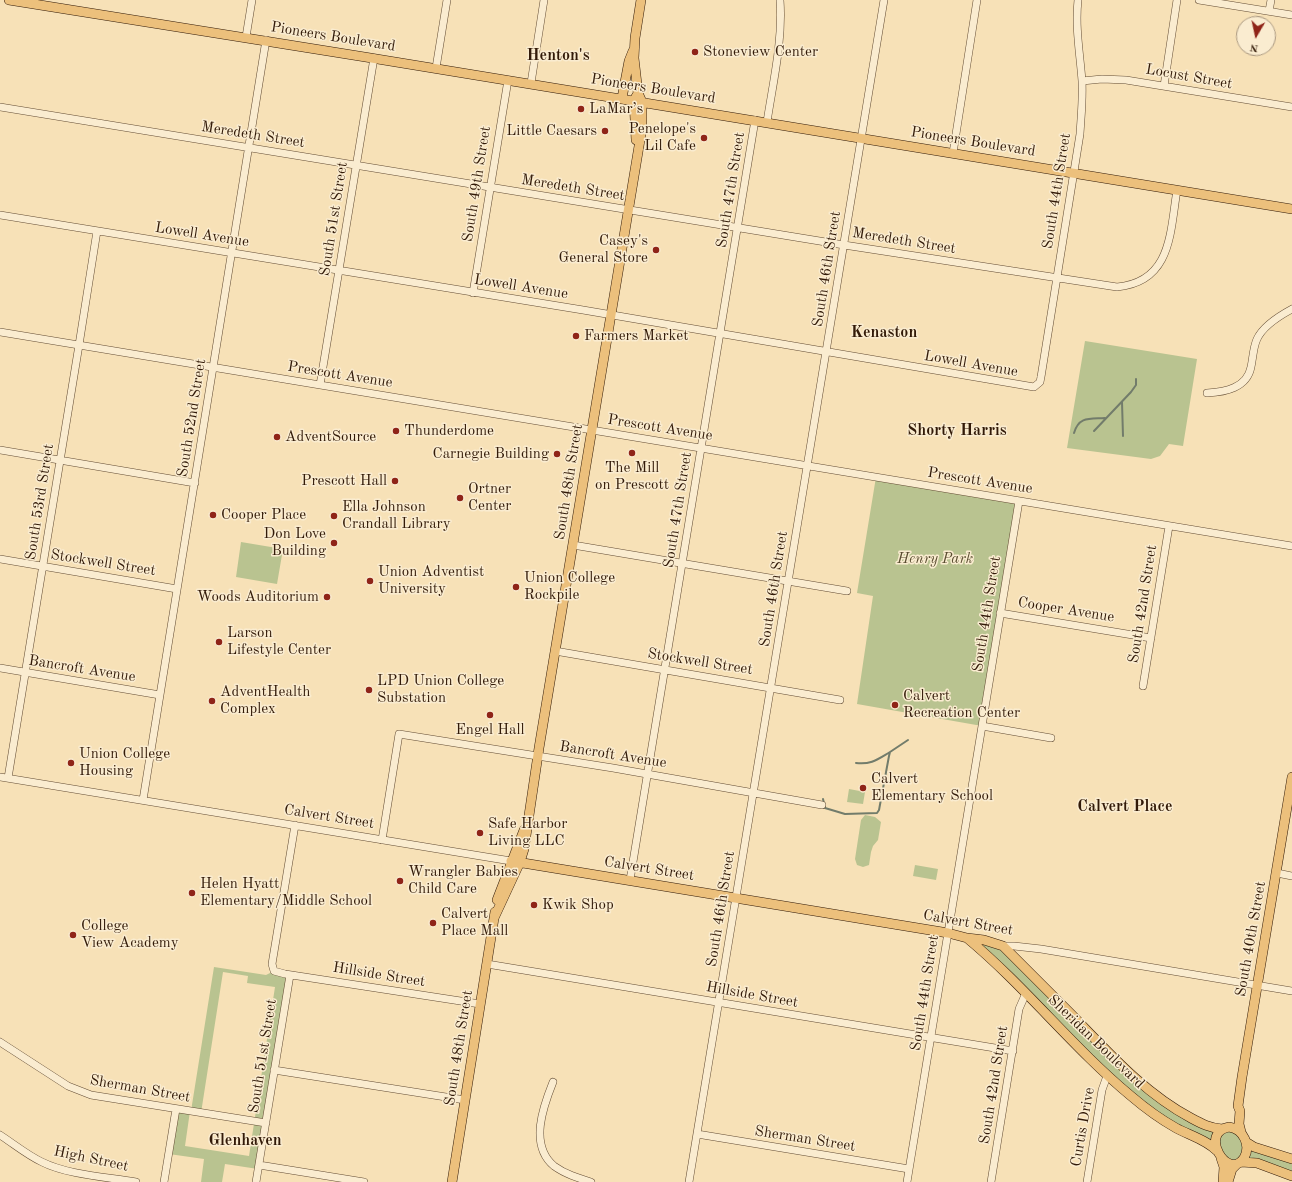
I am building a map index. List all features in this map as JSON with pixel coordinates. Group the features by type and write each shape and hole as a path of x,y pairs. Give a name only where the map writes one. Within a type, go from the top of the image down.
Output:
{"main road":[{"name":"Pioneers Boulevard","path":"9,0 58,4 530,84 622,98 638,98 755,120 1292,209"},
{"name":"South 48th Street","path":"452,1182 499,892 516,861 527,821 642,128 635,75 634,49 641,0"},
{"path":"622,98 629,61 634,49"},
{"name":"South 40th Street","path":"1241,1132 1239,1124 1240,1111 1238,1106 1292,777"},
{"name":"Calvert Street","path":"516,861 948,933 967,938 984,940 1003,946"},
{"name":"Sheridan Boulevard","path":"967,938 998,964 1107,1076 1155,1115 1212,1146 1220,1155"},
{"name":"Sheridan Boulevard","path":"1003,946 1112,1056 1165,1103 1208,1128 1224,1128"},
{"name":"South 40th Street","path":"1224,1128 1230,1124 1234,1110 1238,1106"},
{"path":"1223,1182 1224,1167 1217,1137 1224,1128 1233,1127 1241,1132 1246,1142 1246,1152 1239,1163 1232,1169 1228,1182"},
{"path":"1246,1142 1254,1147 1292,1159"},
{"path":"1220,1155 1228,1163 1257,1163 1292,1176"}],"street":[{"path":"246,37 252,0"},
{"path":"436,68 447,0"},
{"path":"530,84 544,0"},
{"name":"South 47th Street","path":"767,122 780,38 780,0"},
{"name":"South 46th Street","path":"689,1182 884,0"},
{"path":"953,153 977,0"},
{"name":"South 44th Street","path":"1038,385 1041,377 1074,173 1082,111 1082,81 1077,29 1078,0"},
{"path":"1164,86 1177,0"},
{"path":"1199,0 1292,15"},
{"path":"1269,11 1270,0"},
{"name":"South 52nd Street","path":"142,800 214,368 231,253 266,40"},
{"name":"South 51st Street","path":"320,385 374,58"},
{"name":"South 49th Street","path":"473,293 508,80"},
{"name":"Locust Street","path":"1082,81 1120,80 1292,107"},
{"name":"Meredeth Street","path":"0,106 738,228 1056,278 1117,286 1134,284 1141,281 1153,272 1165,256 1168,247 1177,190"},
{"name":"South 47th Street","path":"630,880 755,120"},
{"name":"Lowell Avenue","path":"0,215 610,315 1029,387 1038,385"},
{"name":"South 53rd Street","path":"4,777 25,672 97,231"},
{"path":"1207,393 1222,392 1235,388 1244,380 1249,374 1255,346 1261,332 1275,320 1292,309"},
{"name":"Prescott Avenue","path":"0,332 1292,546"},
{"path":"0,450 194,482"},
{"name":"South 44th Street","path":"907,1182 1019,500"},
{"name":"South 42nd Street","path":"1143,686 1169,526"},
{"path":"573,545 847,591"},
{"name":"Stockwell Street","path":"0,559 177,589"},
{"name":"Cooper Avenue","path":"1000,613 1151,638"},
{"name":"Stockwell Street","path":"555,651 840,700"},
{"name":"Bancroft Avenue","path":"0,668 160,694"},
{"path":"982,726 1051,738"},
{"name":"Bancroft Avenue","path":"382,840 399,734 647,774 822,805"},
{"name":"Calvert Street","path":"4,777 516,861"},
{"name":"Hillside Street","path":"295,825 272,964 274,971 290,975 480,1004"},
{"path":"1276,873 1292,876"},
{"name":"Calvert Street","path":"1003,946 1041,949 1292,992"},
{"name":"Hillside Street","path":"487,964 1013,1051"},
{"name":"South 51st Street","path":"256,1182 290,975"},
{"name":"South 42nd Street","path":"991,1182 1019,1009 1026,993"},
{"name":"Sherman Street","path":"1,1046 68,1086 91,1095 266,1123"},
{"path":"274,1070 465,1100"},
{"name":"Curtis Drive","path":"1087,1182 1102,1090 1107,1076"},
{"path":"553,1082 544,1106 540,1132 540,1142 543,1151 553,1165 563,1172 591,1182"},
{"path":"164,1182 176,1109"},
{"name":"Sherman Street","path":"697,1134 909,1169"},
{"name":"High Street","path":"0,1135 42,1162 54,1167 69,1171 136,1182"},
{"path":"259,1164 364,1182"}],"green space":[{"path":"1085,341 1197,359 1183,446 1169,444 1160,456 1151,459 1067,448"},
{"name":"Henry Park","path":"876,477 1019,501 982,726 857,704 873,596 857,593"},
{"path":"241,542 283,549 277,584 236,577"},
{"path":"849,789 865,792 863,804 847,802"},
{"path":"865,815 875,817 881,822 878,840 873,846 869,865 863,867 857,865 855,859 861,820"},
{"path":"915,865 938,869 936,880 913,876"},
{"path":"967,938 995,943 1148,1089 1208,1127 1229,1127 1246,1142 1292,1159 1292,1176 1257,1163 1237,1164 1219,1155 1155,1115"},
{"path":"214,967 266,975 274,971 290,975 258,1169 225,1164 222,1182 201,1182 204,1159 169,1154 176,1109 191,1111","holes":["223,972 248,976 247,983 275,987 249,1156 185,1146 190,1111 201,1113"]}],"waterway":[{"path":"1094,431 1131,392 1136,385 1136,379"},
{"path":"1122,402 1123,436"},
{"path":"1074,433 1082,421 1105,418"},
{"path":"823,799 825,808 845,814 877,813 879,810 890,752 908,740"},
{"path":"856,763 870,762 890,752"}],"place":[{"name":"Stoneview Center","path":"695,52"},
{"name":"LaMar’s","path":"581,109"},
{"name":"Little Caesars","path":"605,131"},
{"name":"Penelope's Lil Cafe","path":"704,138"},
{"name":"Casey's General Store","path":"656,250"},
{"name":"Farmers Market","path":"576,336"},
{"name":"Thunderdome","path":"396,431"},
{"name":"AdventSource","path":"277,437"},
{"name":"The Mill on Prescott","path":"632,453"},
{"name":"Carnegie Building","path":"557,454"},
{"name":"Prescott Hall","path":"395,481"},
{"name":"Ortner Center","path":"460,498"},
{"name":"Cooper Place","path":"213,515"},
{"name":"Ella Johnson Crandall Library","path":"334,516"},
{"name":"Don Love Building","path":"334,543"},
{"name":"Union Adventist University","path":"370,581"},
{"name":"Union College Rockpile","path":"516,587"},
{"name":"Woods Auditorium","path":"327,597"},
{"name":"Larson Lifestyle Center","path":"219,642"},
{"name":"LPD Union College Substation","path":"369,690"},
{"name":"AdventHealth Complex","path":"212,701"},
{"name":"Calvert Recreation Center","path":"895,705"},
{"name":"Engel Hall","path":"490,715"},
{"name":"Union College Housing","path":"71,763"},
{"name":"Calvert Elementary School","path":"863,788"},
{"name":"Safe Harbor Living LLC","path":"480,833"},
{"name":"Wrangler Babies Child Care","path":"400,881"},
{"name":"Helen Hyatt Elementary/Middle School","path":"192,893"},
{"name":"Kwik Shop","path":"534,905"},
{"name":"Calvert Place Mall","path":"433,923"},
{"name":"College View Academy","path":"73,935"}],"district":[{"name":"Henton's","path":"558,56"},
{"name":"Kenaston","path":"884,333"},
{"name":"Shorty Harris","path":"957,431"},
{"name":"Calvert Place","path":"1125,807"},
{"name":"Glenhaven","path":"245,1141"}]}
